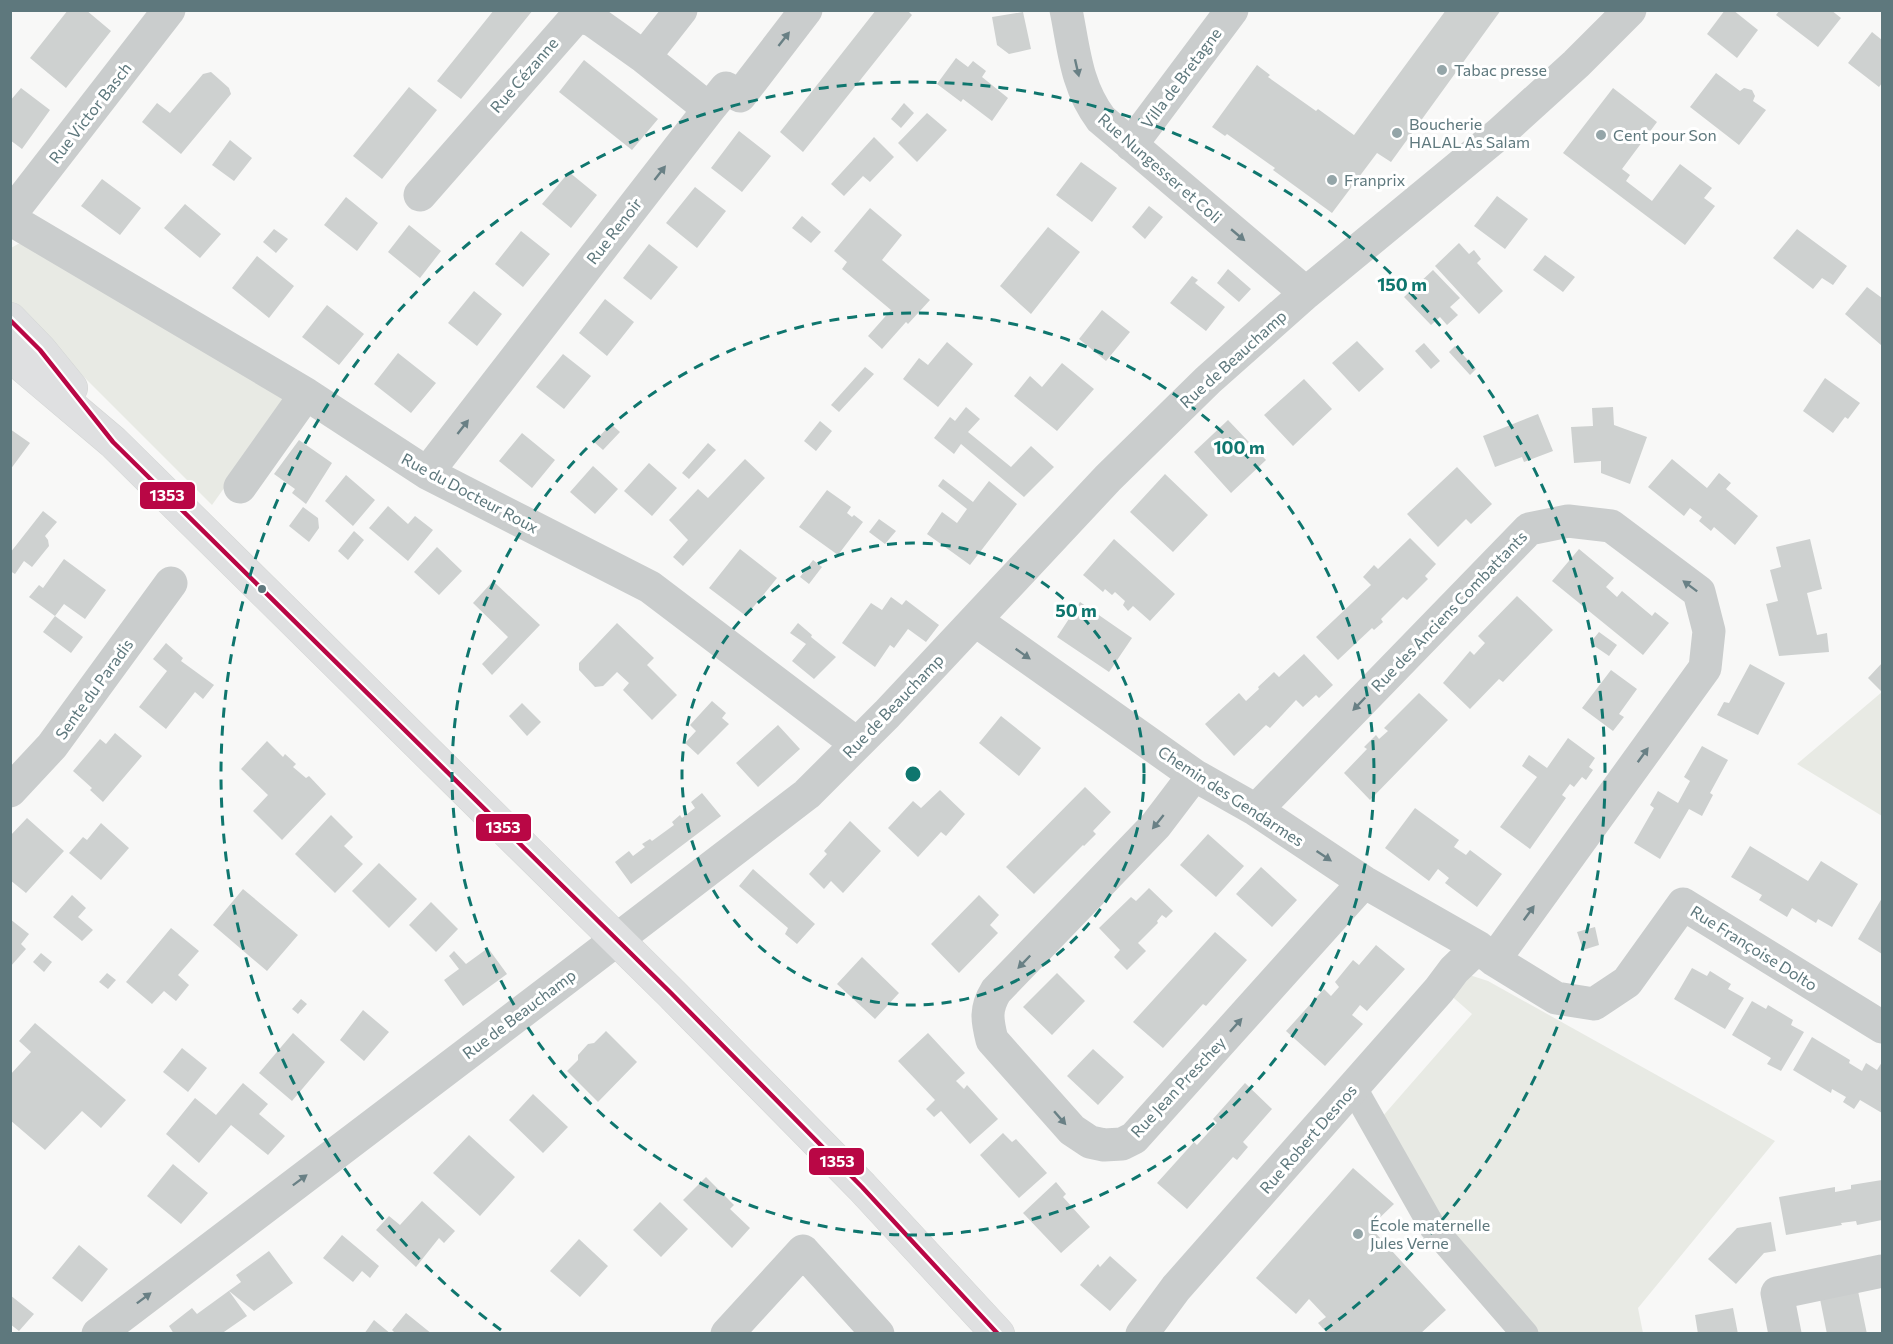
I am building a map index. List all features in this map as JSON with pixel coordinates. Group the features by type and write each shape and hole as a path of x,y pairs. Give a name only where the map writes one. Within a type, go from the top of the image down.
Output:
{"main road":[{"path":"10,320 40,350 112,442"},
{"path":"10,355 112,442 671,993 862,1187 998,1334"}],"street":[{"name":"Rue Victor Basch","path":"10,217 170,10"},
{"path":"644,57 681,10"},
{"name":"Rue Renoir","path":"427,473 726,88 740,96 806,10"},
{"name":"Rue Nungesser et Coli","path":"1066,10 1076,68 1084,92 1101,119 1306,293"},
{"name":"Villa de Bretagne","path":"1131,145 1232,10"},
{"name":"Rue de Beauchamp","path":"98,1334 807,794 975,621 1125,461 1208,380 1306,293 1500,133 1576,64 1630,10"},
{"name":"Rue Cézanne","path":"420,195 577,16 592,20 644,57 709,109"},
{"name":"Rue du Docteur Roux","path":"10,217 306,394 427,473 650,587 857,744"},
{"path":"240,487 306,394"},
{"name":"Rue des Anciens Combattants","path":"1256,810 1529,529 1568,521 1611,526 1699,592 1709,631 1705,668 1486,953"},
{"name":"Sente du Paradis","path":"10,791 52,746 171,583"},
{"name":"Chemin des Gendarmes","path":"975,621 1194,775 1256,810 1364,882 1486,953"},
{"name":"Rue Jean Preschey","path":"1194,775 1156,825 996,991 988,1003 987,1020 992,1040 1072,1130 1090,1142 1104,1145 1122,1144 1134,1138 1364,882"},
{"name":"Rue Françoise Dolto","path":"1486,953 1556,998 1594,1004 1626,982 1683,904 1882,1026"},
{"name":"Rue Robert Desnos","path":"1142,1334 1176,1288 1439,990 1454,970 1486,953"},
{"path":"1353,1087 1432,1228 1525,1334"},
{"path":"727,1334 803,1251 878,1334"},
{"path":"1785,1334 1777,1293 1882,1271"}],"shaded area":[{"path":"18,244 25,244 289,397 212,505 11,304 11,248"},
{"path":"1882,692 1882,816 1797,764"},
{"path":"1454,970 1488,981 1775,1141 1638,1308 1643,1333 1526,1334 1375,1125 1472,1014 1447,992"}],"building":[{"path":"68,10 86,10 111,31 66,88 30,58"},
{"path":"494,10 533,10 461,99 437,81"},
{"path":"876,10 907,10 912,15 803,152 780,132"},
{"path":"1446,10 1501,10 1391,162 1377,153 1332,213 1273,170 1275,168 1227,134 1225,136 1212,127 1257,65 1270,75 1268,77 1354,135"},
{"path":"1725,10 1733,10 1758,30 1737,58 1707,34"},
{"path":"1780,10 1831,10 1841,18 1818,47 1776,15"},
{"path":"1023,12 1031,49 1009,54 997,45 992,17"},
{"path":"1872,32 1882,40 1882,83 1879,87 1848,63"},
{"path":"956,58 968,67 973,61 986,71 982,77 1008,98 992,121 963,99 961,102 937,84"},
{"path":"584,60 658,119 632,150 559,92"},
{"path":"211,72 229,88 231,94 181,154 142,122 157,103 170,113 203,74"},
{"path":"1716,73 1740,91 1744,88 1752,90 1755,96 1753,101 1766,110 1739,145 1690,107"},
{"path":"409,87 437,110 382,179 353,156"},
{"path":"21,88 50,110 22,149 10,140 10,101"},
{"path":"1613,88 1657,122 1622,169 1630,175 1626,181 1652,201 1680,164 1712,188 1704,198 1715,206 1685,245 1563,153"},
{"path":"904,103 914,113 901,128 891,119"},
{"path":"927,113 947,130 917,162 898,143"},
{"path":"739,131 771,156 742,192 711,168"},
{"path":"874,137 894,157 870,182 863,176 844,196 831,184"},
{"path":"230,140 252,158 234,181 212,165"},
{"path":"1081,162 1117,188 1092,222 1056,195"},
{"path":"569,172 597,195 571,228 542,204"},
{"path":"102,179 141,208 120,235 81,206"},
{"path":"695,187 726,211 697,248 666,223"},
{"path":"1497,196 1528,219 1505,249 1474,226"},
{"path":"346,197 378,223 357,251 324,225"},
{"path":"185,204 221,234 200,258 164,228"},
{"path":"1149,206 1163,217 1145,239 1132,227"},
{"path":"870,208 902,235 882,260 930,300 882,349 868,336 891,310 842,269 847,262 834,251"},
{"path":"802,216 821,232 811,243 792,228"},
{"path":"409,225 441,251 420,278 388,252"},
{"path":"1048,227 1080,252 1031,314 1000,286"},
{"path":"274,229 288,239 276,253 263,242"},
{"path":"1797,229 1847,266 1833,285 1822,278 1813,289 1773,258"},
{"path":"521,231 550,254 523,287 495,264"},
{"path":"1459,243 1469,254 1474,250 1481,259 1477,263 1503,291 1479,314 1435,266"},
{"path":"649,244 678,267 651,300 623,278"},
{"path":"1545,255 1575,277 1563,292 1533,270"},
{"path":"257,256 294,286 269,318 232,288"},
{"path":"1228,269 1251,289 1239,302 1217,283"},
{"path":"1433,270 1460,298 1450,307 1458,315 1447,325 1440,317 1431,325 1404,297"},
{"path":"1192,276 1198,280 1195,283 1225,307 1206,331 1170,303"},
{"path":"1867,287 1882,298 1881,345 1845,314"},
{"path":"474,291 502,314 477,346 448,323"},
{"path":"605,299 634,322 607,356 579,333"},
{"path":"327,305 364,334 339,365 302,337"},
{"path":"1102,310 1130,332 1106,361 1079,339"},
{"path":"1357,341 1384,369 1359,392 1332,363"},
{"path":"947,342 973,364 938,407 903,379 919,358 928,365"},
{"path":"1424,343 1440,361 1431,369 1415,351"},
{"path":"1455,346 1476,369 1470,375 1449,352"},
{"path":"398,353 436,383 411,413 374,384"},
{"path":"563,354 591,376 564,409 536,387"},
{"path":"1062,363 1094,389 1057,431 1014,396 1030,376 1042,387"},
{"path":"865,367 874,374 839,412 831,405"},
{"path":"1825,378 1860,403 1833,433 1803,411"},
{"path":"1304,379 1332,409 1293,446 1264,415"},
{"path":"966,407 980,419 968,432 1011,467 1031,446 1054,467 1024,497 961,444 954,454 934,438 950,417 955,421"},
{"path":"1613,407 1614,425 1647,437 1630,484 1601,473 1601,461 1574,463 1571,427 1593,426 1592,408"},
{"path":"1538,414 1553,451 1524,462 1522,457 1495,467 1483,436"},
{"path":"1228,420 1266,460 1231,493 1194,452"},
{"path":"820,421 832,431 816,451 804,441"},
{"path":"611,424 620,432 603,450 594,442"},
{"path":"10,429 30,443 10,470"},
{"path":"522,433 555,460 532,488 499,461"},
{"path":"299,440 332,463 306,504 292,493 295,489 274,474"},
{"path":"708,443 716,450 689,479 682,473"},
{"path":"745,459 765,478 683,566 673,557 688,540 669,520 698,489 708,498"},
{"path":"1672,459 1707,488 1719,473 1731,483 1726,489 1758,516 1735,545 1714,527 1711,531 1699,521 1702,517 1690,508 1684,516 1648,487"},
{"path":"649,463 677,488 652,516 624,491"},
{"path":"593,466 618,489 595,514 570,492"},
{"path":"1457,467 1492,504 1471,524 1466,519 1438,547 1407,514"},
{"path":"1165,474 1208,515 1173,552 1130,512"},
{"path":"346,475 375,500 353,526 325,501"},
{"path":"943,479 973,502 989,481 1017,504 970,565 927,534 942,512 957,523 967,509 938,486"},
{"path":"827,490 851,507 847,513 863,522 838,555 799,527"},
{"path":"388,506 408,524 415,516 433,530 408,561 369,528"},
{"path":"303,507 318,518 319,528 309,542 289,526"},
{"path":"43,511 57,522 45,536 49,546 32,567 24,561 15,574 10,571 10,553"},
{"path":"879,519 896,531 885,544 869,532"},
{"path":"354,531 364,540 348,560 338,551"},
{"path":"1410,538 1436,564 1425,576 1428,579 1407,600 1403,597 1381,619 1383,622 1374,630 1372,628 1338,660 1316,637 1371,585 1363,577 1374,565 1378,569"},
{"path":"1114,539 1175,594 1150,621 1133,606 1128,611 1123,605 1125,601 1115,592 1112,595 1105,589 1103,592 1083,575"},
{"path":"1810,539 1822,589 1807,593 1817,635 1827,633 1829,652 1779,656 1766,604 1778,601 1770,570 1781,567 1776,547"},
{"path":"437,547 462,571 439,595 414,572"},
{"path":"740,549 777,578 746,616 709,588"},
{"path":"1579,549 1614,578 1606,587 1617,597 1622,591 1652,616 1655,612 1669,623 1643,655 1552,581"},
{"path":"64,559 106,590 85,619 64,604 55,616 29,597 39,585 43,588"},
{"path":"813,560 822,567 809,584 800,577"},
{"path":"493,581 540,625 492,675 482,664 508,637 473,603"},
{"path":"1517,596 1553,630 1503,682 1499,679 1470,709 1443,683 1470,651 1474,655 1485,643 1478,636"},
{"path":"891,597 902,605 906,600 939,625 926,642 908,629 894,648 890,645 875,667 842,643 871,603 882,610"},
{"path":"1080,602 1132,638 1109,672 1057,637"},
{"path":"55,616 83,637 71,653 43,632"},
{"path":"617,623 654,658 647,665 677,695 652,720 623,690 629,683 617,672 603,686 595,687 579,670 579,663"},
{"path":"798,623 836,657 814,679 792,661 806,644 790,633"},
{"path":"1599,632 1617,645 1609,656 1590,643"},
{"path":"166,643 183,658 181,661 214,685 203,699 195,692 166,729 139,707 167,671 153,659"},
{"path":"1304,654 1333,685 1319,698 1316,695 1303,707 1296,700 1270,728 1266,725 1234,756 1205,724 1239,693 1246,701 1274,672 1279,677"},
{"path":"1882,663 1882,692 1868,678"},
{"path":"1750,664 1785,683 1758,735 1717,715 1724,702 1729,703"},
{"path":"1611,670 1637,689 1619,714 1624,717 1613,731 1582,708"},
{"path":"1419,693 1448,720 1370,800 1344,773 1367,749 1364,747 1376,735 1379,739 1388,731 1384,728"},
{"path":"712,701 726,713 722,718 729,724 698,755 685,743 696,731 690,725"},
{"path":"522,703 541,722 527,736 509,716"},
{"path":"1001,716 1041,748 1019,776 979,743"},
{"path":"778,725 800,749 758,787 736,763"},
{"path":"115,733 142,756 103,802 90,790 92,788 73,771 100,739 106,744"},
{"path":"1568,738 1595,758 1589,767 1593,770 1586,780 1582,777 1574,787 1570,784 1562,795 1566,798 1530,849 1500,827 1537,777 1522,766 1529,755 1547,768"},
{"path":"267,741 283,757 285,754 296,764 293,767 306,778 309,776 326,794 282,840 253,811 268,795 241,769"},
{"path":"1702,746 1728,760 1710,793 1713,795 1702,816 1689,809 1660,859 1634,843 1654,808 1650,805 1658,791 1678,803 1690,781 1684,777"},
{"path":"1085,787 1111,812 1093,831 1096,834 1034,894 1006,867"},
{"path":"940,790 965,814 946,836 941,832 918,857 888,828 913,801 921,808"},
{"path":"702,793 721,816 631,884 615,862 629,851 633,856 645,847 642,844 650,839 652,841 674,825 672,822 680,815 682,818 695,808 691,802"},
{"path":"1415,808 1459,840 1454,847 1466,855 1470,850 1502,874 1477,907 1445,883 1449,878 1438,869 1429,881 1385,848"},
{"path":"331,815 353,837 344,846 363,864 335,893 295,854"},
{"path":"27,818 64,851 26,893 10,880 10,836"},
{"path":"850,821 881,851 843,893 831,881 824,889 809,874 827,854 824,851"},
{"path":"101,823 129,848 101,880 69,853 83,837 87,840"},
{"path":"1208,834 1244,866 1216,897 1180,865"},
{"path":"1750,846 1808,881 1821,861 1858,884 1832,927 1818,919 1816,923 1792,908 1787,917 1759,900 1762,895 1731,877"},
{"path":"379,863 417,899 389,928 352,891"},
{"path":"1261,867 1297,900 1272,927 1236,894"},
{"path":"753,869 815,924 797,944 785,934 788,928 739,886"},
{"path":"1149,888 1173,911 1166,918 1162,915 1158,923 1138,943 1146,951 1127,970 1114,957 1120,950 1099,928 1131,897 1136,901"},
{"path":"243,889 298,935 267,971 213,925"},
{"path":"72,895 86,908 78,917 93,930 82,941 53,917"},
{"path":"979,895 999,915 990,925 998,933 959,973 931,944"},
{"path":"1882,898 1882,954 1858,939"},
{"path":"431,902 458,929 436,952 409,925"},
{"path":"10,919 29,934 21,944 26,949 10,967"},
{"path":"1595,927 1599,945 1583,950 1577,932"},
{"path":"171,928 199,951 178,975 189,985 176,1001 164,991 152,1004 126,982"},
{"path":"1215,932 1247,960 1206,1006 1203,1004 1163,1048 1133,1022"},
{"path":"1376,945 1405,969 1367,1011 1360,1005 1352,1015 1363,1024 1325,1066 1286,1031 1324,989 1331,996 1339,987 1335,982 1353,960 1359,965"},
{"path":"488,948 507,974 463,1006 444,980 459,969 449,956 454,951 466,964"},
{"path":"41,953 52,962 44,972 33,962"},
{"path":"862,957 899,993 875,1019 837,984"},
{"path":"1692,968 1707,976 1710,971 1731,984 1728,989 1744,998 1725,1029 1674,999"},
{"path":"107,973 116,980 108,989 99,982"},
{"path":"1057,973 1085,1001 1052,1035 1023,1007"},
{"path":"301,999 307,1004 298,1014 292,1009"},
{"path":"1752,1001 1766,1009 1768,1005 1793,1020 1791,1025 1804,1032 1781,1071 1767,1064 1771,1058 1732,1035"},
{"path":"363,1010 389,1032 364,1061 340,1040"},
{"path":"35,1023 126,1100 101,1128 82,1111 45,1150 10,1120 10,1075 31,1052 19,1041"},
{"path":"606,1031 637,1062 598,1102 567,1071 578,1060 578,1055 588,1044 594,1043"},
{"path":"293,1033 325,1062 292,1101 259,1073"},
{"path":"928,1033 965,1073 956,1081 964,1089 967,1085 998,1119 970,1144 941,1111 934,1117 926,1109 935,1100 898,1061"},
{"path":"1812,1037 1850,1060 1849,1063 1862,1071 1866,1063 1877,1070 1882,1062 1882,1113 1860,1100 1854,1109 1843,1102 1846,1097 1832,1089 1831,1093 1793,1070"},
{"path":"182,1048 207,1068 188,1092 163,1072"},
{"path":"1093,1049 1124,1077 1098,1105 1067,1076"},
{"path":"243,1083 268,1104 259,1114 285,1136 268,1155 231,1125 199,1163 166,1134 195,1098 216,1115"},
{"path":"1245,1083 1272,1109 1243,1142 1248,1147 1237,1160 1233,1157 1187,1209 1157,1183 1194,1142 1197,1145 1217,1123 1213,1119"},
{"path":"533,1094 568,1127 543,1153 509,1120"},
{"path":"1003,1133 1012,1142 1016,1139 1047,1173 1019,1198 980,1155"},
{"path":"469,1135 515,1177 480,1216 433,1173"},
{"path":"173,1164 208,1193 181,1224 147,1196"},
{"path":"1353,1168 1394,1204 1370,1227 1446,1310 1420,1334 1328,1334 1318,1323 1326,1317 1309,1299 1296,1314 1256,1278"},
{"path":"706,1177 734,1205 730,1209 750,1228 732,1248 683,1200"},
{"path":"1882,1180 1882,1220 1857,1225 1856,1221 1841,1223 1842,1225 1786,1235 1779,1197 1835,1187 1835,1192 1851,1189 1851,1185"},
{"path":"1056,1182 1066,1194 1063,1197 1090,1227 1061,1253 1023,1213"},
{"path":"422,1201 455,1231 444,1243 439,1238 416,1267 376,1230 389,1216 400,1225"},
{"path":"660,1202 688,1229 661,1257 633,1230"},
{"path":"1771,1222 1776,1251 1764,1253 1736,1284 1708,1259 1737,1228"},
{"path":"342,1235 379,1266 370,1278 362,1271 353,1282 323,1258"},
{"path":"579,1239 608,1266 580,1297 550,1271"},
{"path":"79,1245 108,1269 82,1302 52,1278"},
{"path":"269,1251 293,1283 254,1311 229,1291 247,1316 221,1334 174,1334 169,1326 192,1308 197,1314 241,1282 236,1275"},
{"path":"1110,1256 1137,1280 1110,1311 1080,1285 1098,1264 1100,1267"},
{"path":"1858,1291 1867,1334 1827,1334 1820,1299"},
{"path":"10,1295 34,1314 19,1331 10,1324"},
{"path":"1733,1308 1738,1334 1698,1334 1695,1315"},
{"path":"406,1313 432,1334 396,1334 392,1330"},
{"path":"374,1320 391,1334 364,1334"}],"transit line":[{"name":"1353","path":"10,320 40,350 113,442 671,993 862,1187 998,1334"}],"place":[{"name":"Tabac presse","path":"1442,70"},
{"name":"Boucherie HALAL As Salam","path":"1397,133"},
{"name":"Cent pour Son","path":"1601,135"},
{"name":"Franprix","path":"1332,180"},
{"name":"École maternelle Jules Verne","path":"1358,1234"}]}
